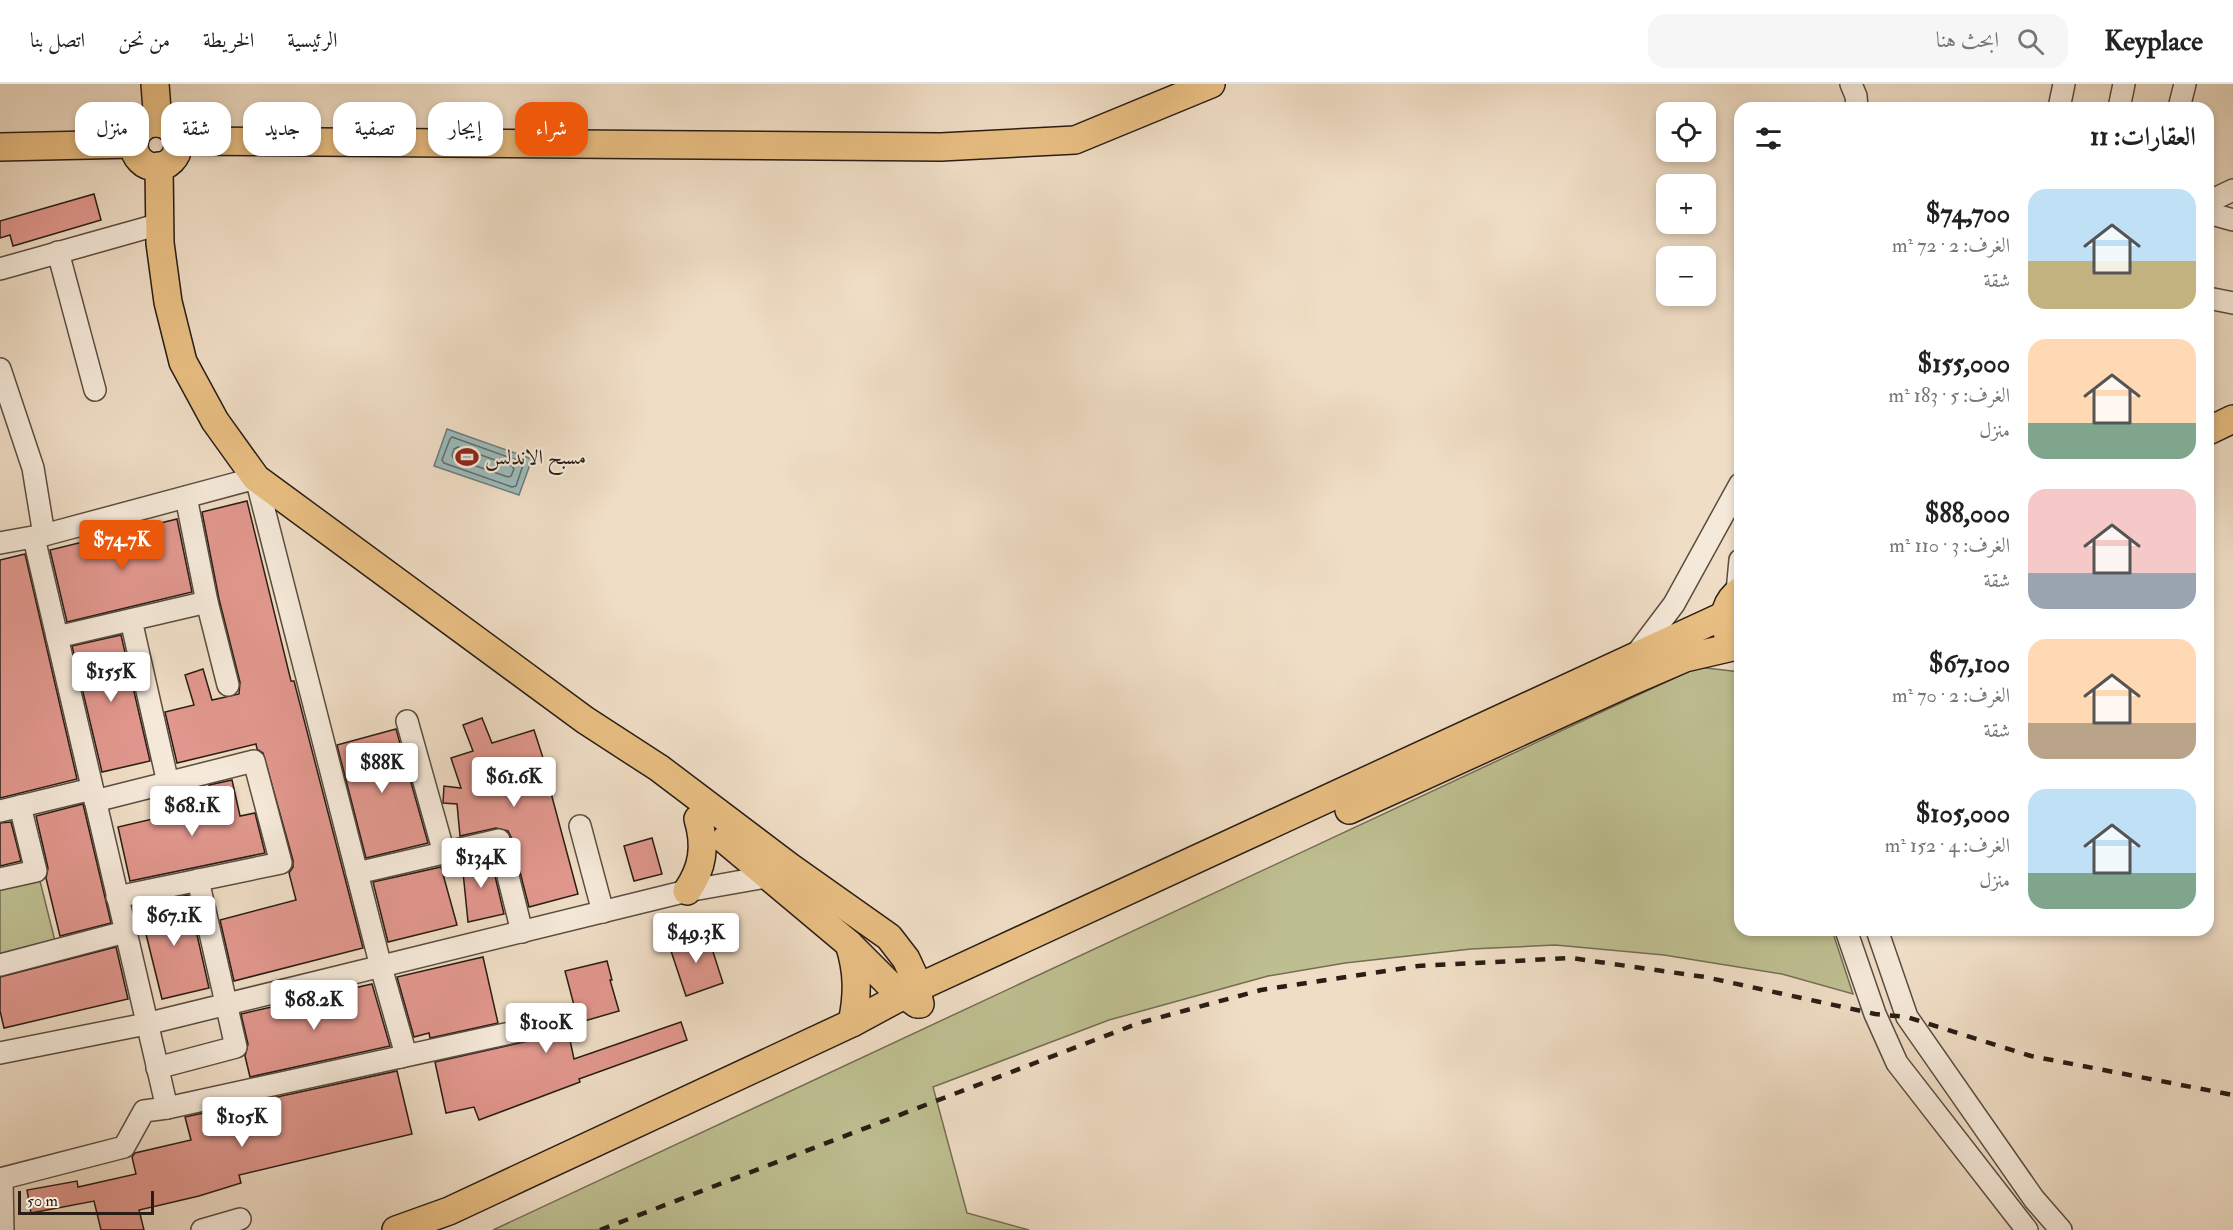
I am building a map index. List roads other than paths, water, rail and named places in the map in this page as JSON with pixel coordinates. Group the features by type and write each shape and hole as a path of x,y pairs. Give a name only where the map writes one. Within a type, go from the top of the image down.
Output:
{"main road":[{"path":"155,84 158,123"},
{"path":"231,141 952,147 1075,140 1207,85"},
{"path":"149,125 161,124"},
{"path":"0,147 75,145"},
{"path":"137,156 143,163 159,166 170,162 175,156"},
{"path":"159,166 160,243 168,302 183,362 215,421 256,478 585,720 659,768 780,872 848,943 913,997"},
{"path":"2214,412 2233,404"},
{"path":"2214,427 2233,419"},
{"path":"452,1230 913,997 966,966 1634,657 1734,599"},
{"path":"1734,599 1726,630 1734,641"},
{"path":"396,1230 449,1211 852,1023 1632,681 1685,658 1734,648"},
{"path":"585,720 649,779 698,819 780,872 917,956 933,962 966,966"},
{"path":"687,891 700,869 703,857 703,837 698,819"},
{"path":"889,937 906,959 913,997"},
{"path":"848,943 854,958 857,982 852,1023"}],"street":[{"path":"1851,84 1856,102"},
{"path":"2060,102 2064,84"},
{"path":"2120,102 2124,84"},
{"path":"2180,102 2185,84"},
{"path":"2214,199 2233,190"},
{"path":"2214,215 2233,220"},
{"path":"0,269 160,224"},
{"path":"58,252 95,390"},
{"path":"2214,299 2233,303"},
{"path":"0,369 33,468 39,536 57,637 167,1108"},
{"path":"0,543 39,536 256,478 381,967 404,1048 401,1057"},
{"path":"1634,657 1674,604 1734,495"},
{"path":"186,497 207,602 228,685"},
{"path":"57,637 207,602"},
{"path":"131,620 168,783"},
{"path":"407,721 444,853"},
{"path":"0,879 36,871 10,808 168,783 254,761 281,863 117,897"},
{"path":"580,826 603,912"},
{"path":"357,873 499,840 522,932"},
{"path":"1,1049 146,1024 687,891 780,872"},
{"path":"157,1068 236,1047 198,880"},
{"path":"0,965 125,932"},
{"path":"1848,936 1875,1014 1897,1062 2027,1230"},
{"path":"1879,936 1907,1017 2034,1199 2061,1230"},
{"path":"3,1230 1,1179 124,1147 144,1111 167,1108 538,1027"},
{"path":"202,1230 240,1219"}],"water":[{"path":"447,429 532,459 519,495 434,466"}],"railway":[{"path":"600,1230 1139,1023 1261,990 1418,966 1571,958 1705,977 1875,1014 1907,1017 2031,1056 2233,1095"}],"place":[{"name":"مسبح الاندلس","path":"467,457"}]}
